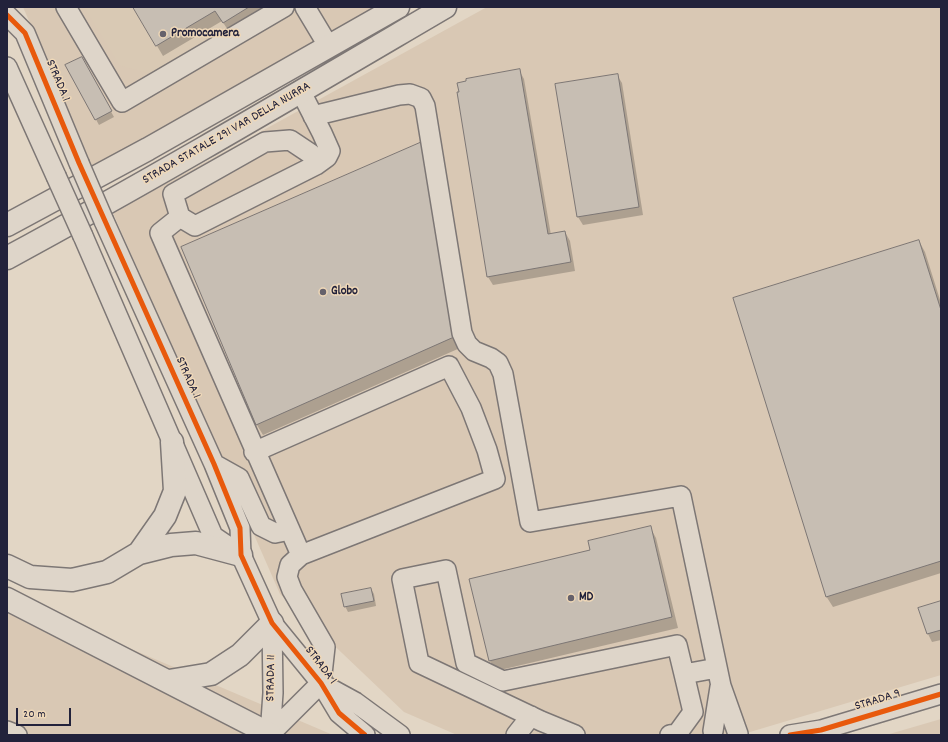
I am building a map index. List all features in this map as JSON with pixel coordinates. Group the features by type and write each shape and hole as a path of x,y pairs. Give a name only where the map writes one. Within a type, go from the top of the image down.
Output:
{"main road":[{"name":"STRADA STATALE 291 VAR DELLA NURRA","path":"7,225 148,149 329,47 373,13 398,7"},
{"name":"STRADA STATALE 291 VAR DELLA NURRA","path":"7,258 58,231 301,92 445,7"},
{"path":"139,553 165,516 175,491 172,442"},
{"path":"7,566 30,577 72,580 107,572 139,553 171,545 196,544 241,555"},
{"path":"7,599 169,681 270,735"},
{"path":"169,681 211,674 240,655 272,622"}],"street":[{"path":"66,7 122,102 284,7"},
{"path":"305,7 329,47"},
{"name":"STRADA 1","path":"7,15 25,33 104,221 214,464 240,528 241,555 272,622 321,683 339,713 365,735"},
{"path":"7,67 83,236 213,536 241,555"},
{"path":"301,92 330,151 327,157 316,165 195,226 180,217 173,194 265,142 290,140 311,154 316,165"},
{"path":"313,116 399,94 410,94 421,98 425,106 462,333 467,344 474,351 498,362 504,374 530,522 681,496 719,677 739,734"},
{"path":"180,217 160,233 254,452 301,555"},
{"path":"254,452 449,366 471,408 487,450 495,479 301,555 290,565 287,577 292,590 325,647 321,683"},
{"path":"214,464 239,478 261,526 275,533 290,530"},
{"path":"575,735 541,722 420,662 402,579 446,570 466,663 503,681 677,645 693,712 677,734 670,735"},
{"name":"STRADA 11","path":"270,735 273,693 272,622"},
{"path":"684,674 719,677"},
{"path":"719,677 708,733 726,730 739,734"},
{"path":"499,701 507,680"},
{"name":"STRADA 1","path":"321,683 355,702 400,735"},
{"name":"STRADA 11","path":"270,735 321,683"},
{"name":"STRADA 9","path":"790,735 818,733 941,694"},
{"path":"516,735 531,716"},
{"path":"530,735 531,716"},
{"path":"7,731 16,735"}],"shaded area":[{"path":"23,7 381,7 93,169"},
{"path":"84,7 133,7 156,46 215,11 223,23 249,7 256,18 158,76 119,65"},
{"path":"487,7 941,7 941,675 740,735 457,735 404,712 280,594 113,213"},
{"path":"7,596 333,735 7,735"},
{"path":"941,719 941,735 886,735"}],"building":[{"name":"Promocamera","path":"133,7 249,7 223,23 215,11 156,46"},
{"path":"82,57 112,111 95,120 65,65"},
{"path":"520,69 548,234 565,231 571,262 487,277 457,92 459,92 457,83 466,81 466,79"},
{"path":"618,74 639,207 577,217 555,84"},
{"name":"Globo","path":"422,142 454,337 256,425 181,247"},
{"path":"919,240 941,310 941,561 826,597 733,298"},
{"name":"MD","path":"651,526 672,617 489,661 469,579 590,550 588,541"},
{"path":"371,588 374,601 344,607 341,594"},
{"path":"941,601 941,630 927,634 918,608"}],"cycle path":[{"path":"7,15 25,33 79,163 214,464 240,528 241,555 272,623 321,683 339,713 365,735"},
{"path":"790,735 821,730 941,694"}],"place":[{"name":"Promocamera","path":"163,34"},
{"name":"Globo","path":"323,292"},
{"name":"MD","path":"571,598"}]}
